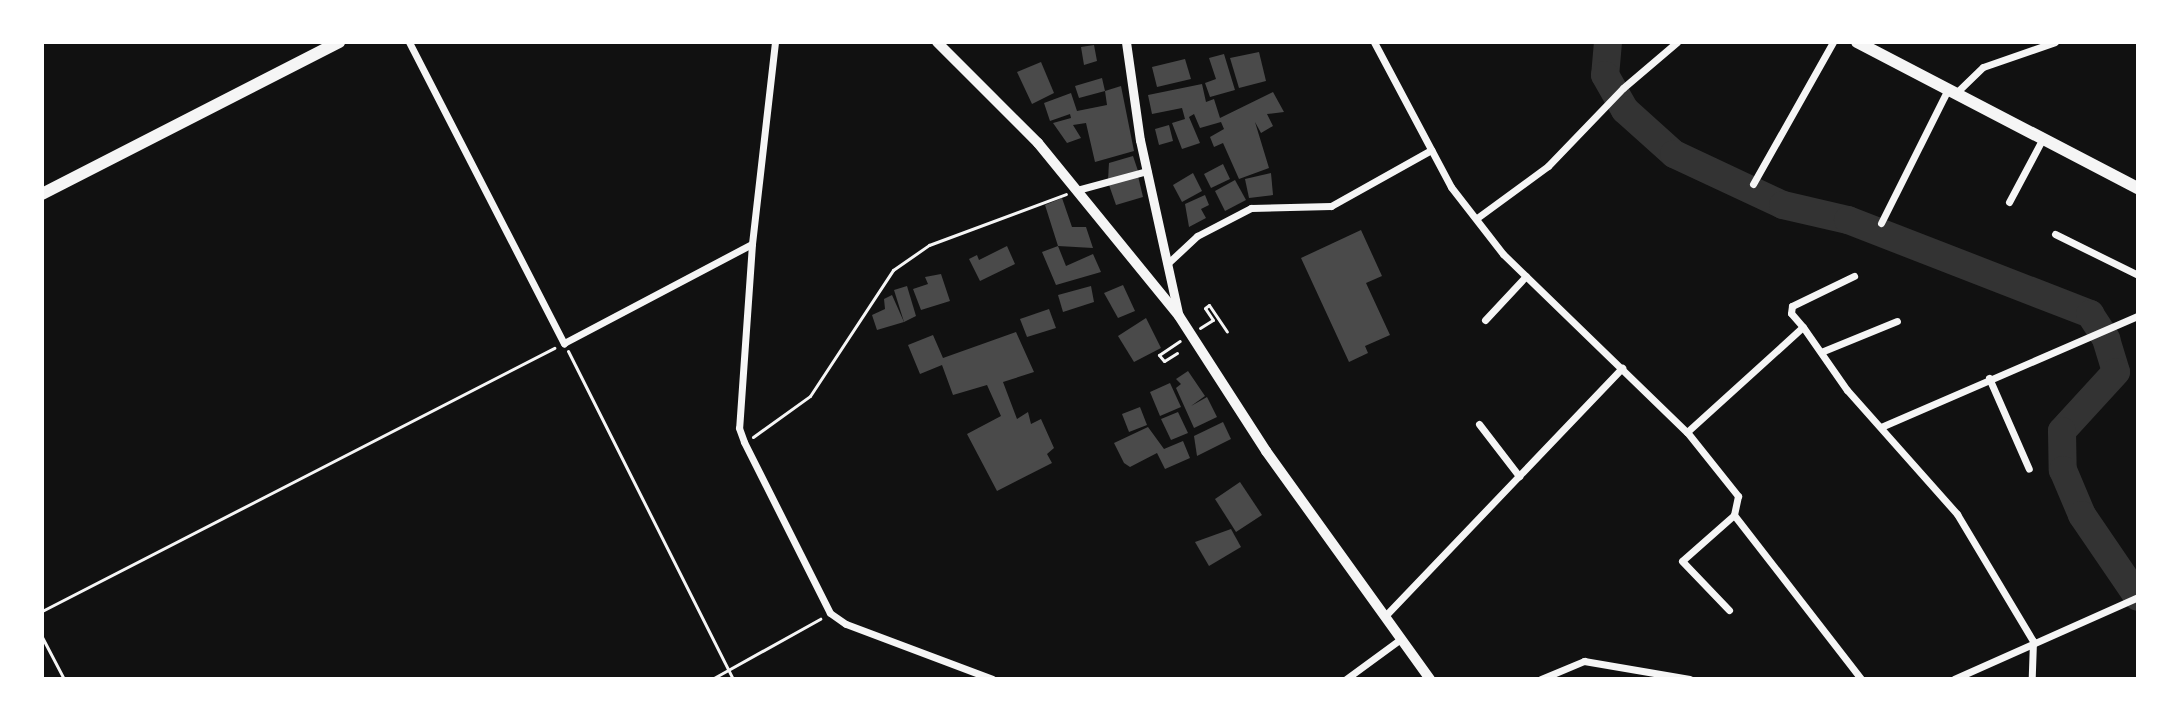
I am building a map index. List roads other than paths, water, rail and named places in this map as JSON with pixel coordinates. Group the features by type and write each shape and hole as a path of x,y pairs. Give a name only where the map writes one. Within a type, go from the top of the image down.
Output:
{"main road":[{"path":"42,194 339,42"},
{"path":"937,42 1008,110 1179,316 1266,451 1430,679"},
{"path":"1857,42 2138,188"}],"street":[{"path":"409,42 564,343 752,244"},
{"path":"775,42 752,244 739,428 830,613 846,624 992,679"},
{"path":"1126,42 1165,266 1179,316"},
{"path":"1374,42 1451,187 1526,276 1687,432 1738,496 1734,515 1682,561 1729,610"},
{"path":"1477,218 1548,166 1623,88 1677,42"},
{"path":"1753,184 1833,42"},
{"path":"1881,223 1952,91 1983,67 2026,46 2055,42"},
{"path":"2009,202 2043,138"},
{"path":"1165,266 1197,236 1251,208 1331,206 1431,150"},
{"path":"1077,190 1147,171"},
{"path":"2055,234 2138,275"},
{"path":"1485,320 1526,276"},
{"path":"1854,276 1792,306 1791,313 1881,427 1957,514 2033,641 2032,679"},
{"path":"1881,427 2081,336 2138,316"},
{"path":"1821,352 1897,321"},
{"path":"1687,432 1803,327"},
{"path":"1386,615 1622,368"},
{"path":"1989,378 2029,469"},
{"path":"1479,424 1519,476"},
{"path":"1734,515 1861,679"},
{"path":"1954,679 2033,641 2138,597"},
{"path":"1346,679 1402,638"},
{"path":"1541,679 1584,661 1689,679"}],"waterway":[{"path":"1608,42 1605,75 1625,110 1674,154 1783,205 1848,220 2090,314 2106,339 2116,372 2062,431 2063,470 2082,515 2138,597"}]}
